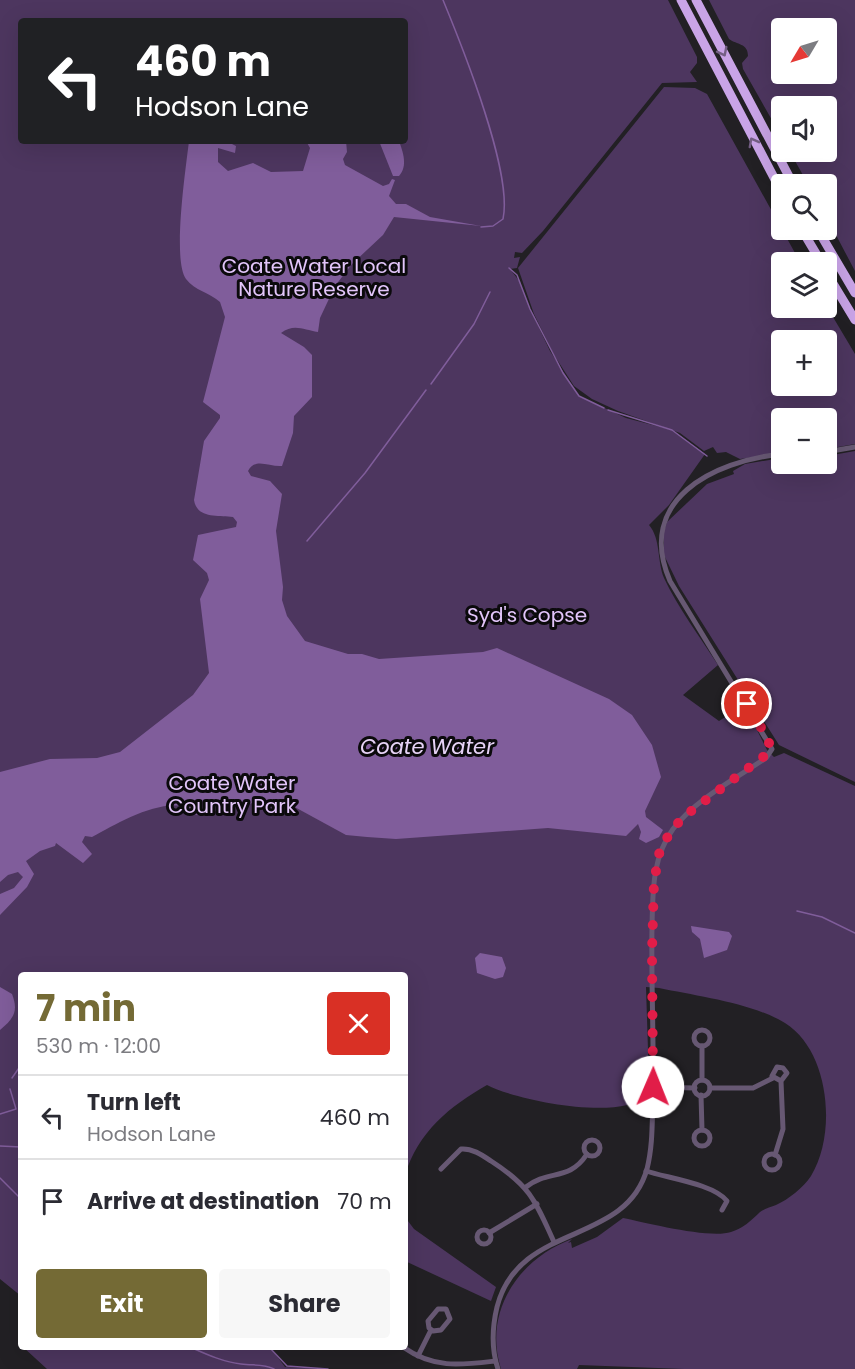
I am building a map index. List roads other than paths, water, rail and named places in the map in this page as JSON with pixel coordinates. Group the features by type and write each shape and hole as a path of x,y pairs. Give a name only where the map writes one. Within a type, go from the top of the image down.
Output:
{"highway":[{"path":"681,0 772,174"},
{"path":"696,0 788,174"},
{"path":"824,240 855,293"},
{"path":"837,290 855,320"}],"street":[{"path":"837,450 855,447"},
{"path":"498,1369 495,1361 493,1325 504,1289 524,1263 554,1242 600,1223 617,1213 634,1194 646,1171 651,1147 653,1087 651,970 654,882 659,854 674,828 691,810 766,758 772,747 670,580 662,559 660,536 664,521 675,505 704,478 739,461 771,456"},
{"path":"702,1046 702,1080"},
{"path":"773,1078 773,1069 781,1067 787,1075 781,1081 783,1129 775,1155"},
{"path":"710,1088 753,1088 773,1078 781,1081"},
{"path":"694,1088 702,1080"},
{"path":"702,1080 708,1083 710,1088"},
{"path":"653,1087 694,1088 701,1095 702,1130"},
{"path":"701,1095 706,1094 710,1088"},
{"path":"441,1169 458,1150 469,1149 516,1178 526,1187 537,1204 554,1242"},
{"path":"526,1187 539,1178 571,1171 586,1154"},
{"path":"446,1164 451,1168"},
{"path":"646,1171 686,1181 719,1195 727,1201 722,1210"},
{"path":"489,1233 537,1204"},
{"path":"418,1356 430,1330 429,1319 438,1309 446,1309 450,1314 450,1320 440,1331 430,1330"},
{"path":"408,1350 418,1356 453,1366 495,1361"}],"water":[{"name":"Coate Water","path":"189,144 232,144 236,146 235,153 218,148 218,162 228,171 253,163 271,172 303,171 310,148 308,144 346,144 347,152 343,159 345,165 383,186 389,184 392,179 395,180 389,196 396,204 406,204 430,217 481,226 394,217 383,235 352,264 335,286 320,318 318,332 290,328 281,333 304,347 312,355 312,397 294,416 293,433 282,466 254,464 248,471 251,476 270,481 282,494 276,531 283,587 282,600 287,616 305,641 348,654 362,654 379,659 483,652 497,648 609,699 632,715 652,745 661,777 645,811 646,817 663,830 659,837 646,843 639,839 641,832 638,824 626,836 548,828 396,839 346,835 291,805 281,803 253,803 197,815 183,807 159,807 135,815 92,837 85,836 82,842 92,854 83,863 56,843 55,846 40,851 26,861 34,874 27,887 0,915 0,894 14,888 23,877 18,872 8,875 0,882 0,772 50,759 97,758 120,752 193,695 209,673 200,599 209,580 207,573 193,560 198,535 236,527 237,522 233,517 204,513 199,510 194,500 204,441 220,418 220,415 203,402 225,317 220,302 190,283 182,269 180,234"},
{"path":"380,144 400,144 403,168 399,176 393,176"},
{"path":"691,926 729,932 732,936 727,950 704,958 700,939 692,932"},
{"path":"480,953 502,957 506,968 503,977 495,979 477,973 475,958"},
{"path":"0,987 12,994 15,1010 11,1019 0,1030"}],"waterway":[{"path":"443,0 484,110 501,172 504,198 503,219 493,226 481,227"},
{"path":"509,268 517,275 530,309 563,373 579,396 604,408"},
{"path":"431,384 474,324 490,292"},
{"path":"307,541 365,473 426,390"},
{"path":"608,410 672,430 707,456"},
{"path":"797,911 822,917 855,933"},
{"path":"12,1078 18,1069"},
{"path":"0,1114 16,1109 10,1089"},
{"path":"0,1146 18,1147"},
{"path":"0,1178 18,1196"},
{"path":"198,1350 228,1361 245,1365 262,1365 274,1369"},
{"path":"272,1350 287,1366 328,1369"}],"park label":[{"name":"Coate Water Local Nature Reserve","path":"314,278"},
{"name":"Syd's Copse","path":"527,615"},
{"name":"Coate Water Country Park","path":"232,794"}]}
